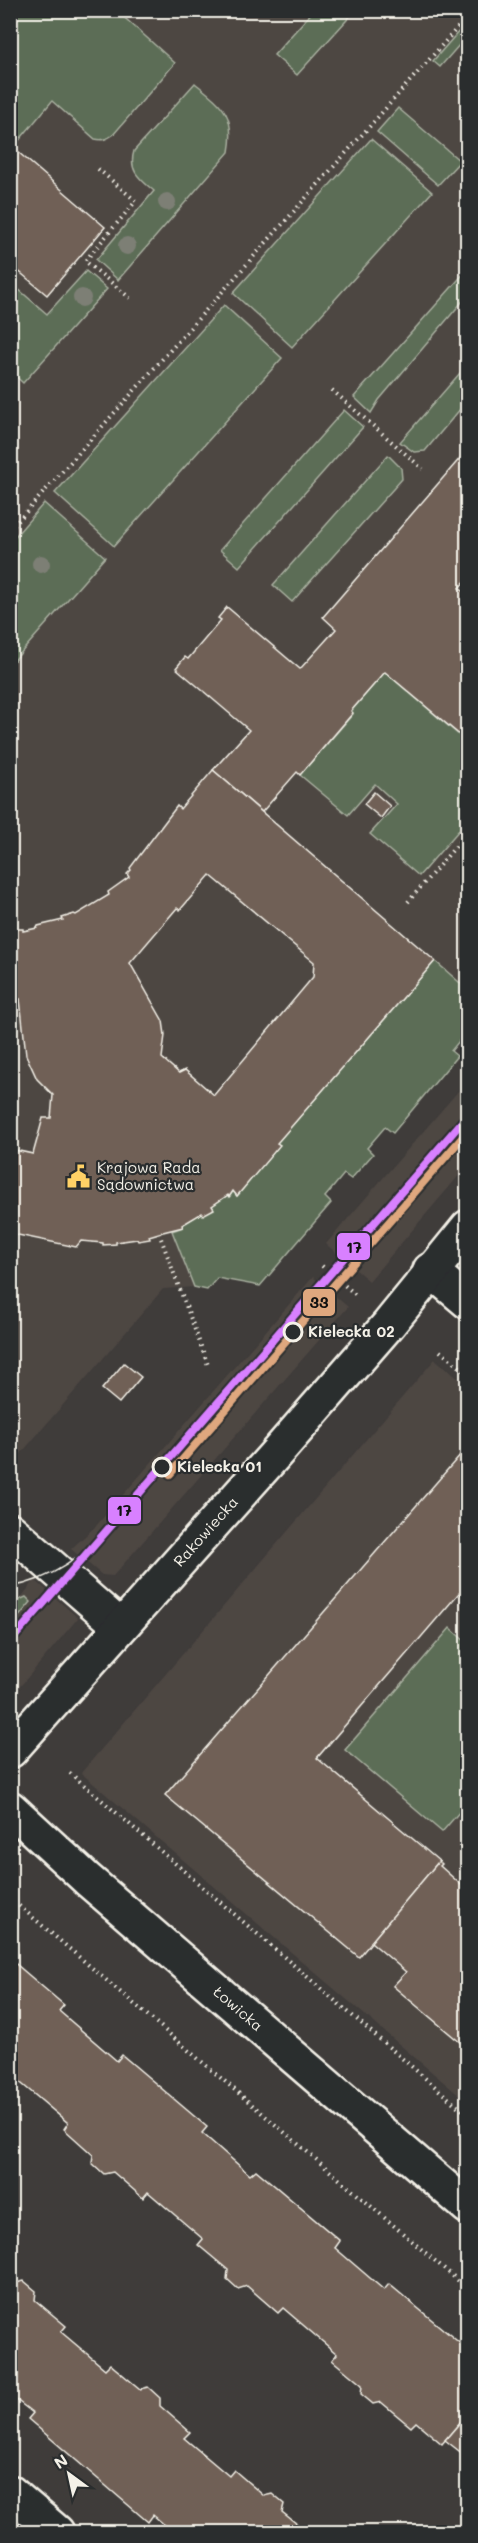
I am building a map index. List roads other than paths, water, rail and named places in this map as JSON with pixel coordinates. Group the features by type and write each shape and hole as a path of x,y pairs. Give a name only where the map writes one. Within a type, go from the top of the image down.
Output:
{"street":[{"name":"Rakowiecka","path":"10,1751 281,1448 389,1324 430,1270 468,1227"},
{"path":"430,1270 468,1302"},
{"path":"10,1530 120,1626"},
{"name":"Łowicka","path":"10,1808 88,1880 468,2207"},
{"path":"10,2492 57,2532"}],"tram line":[{"path":"10,1587 40,1579 67,1565 113,1525"}],"place":[{"name":"Krajowa Rada Sądownictwa","path":"79,1177"},
{"name":"Kielecka 02","path":"293,1332"},
{"name":"Kielecka 01","path":"162,1467"}]}
